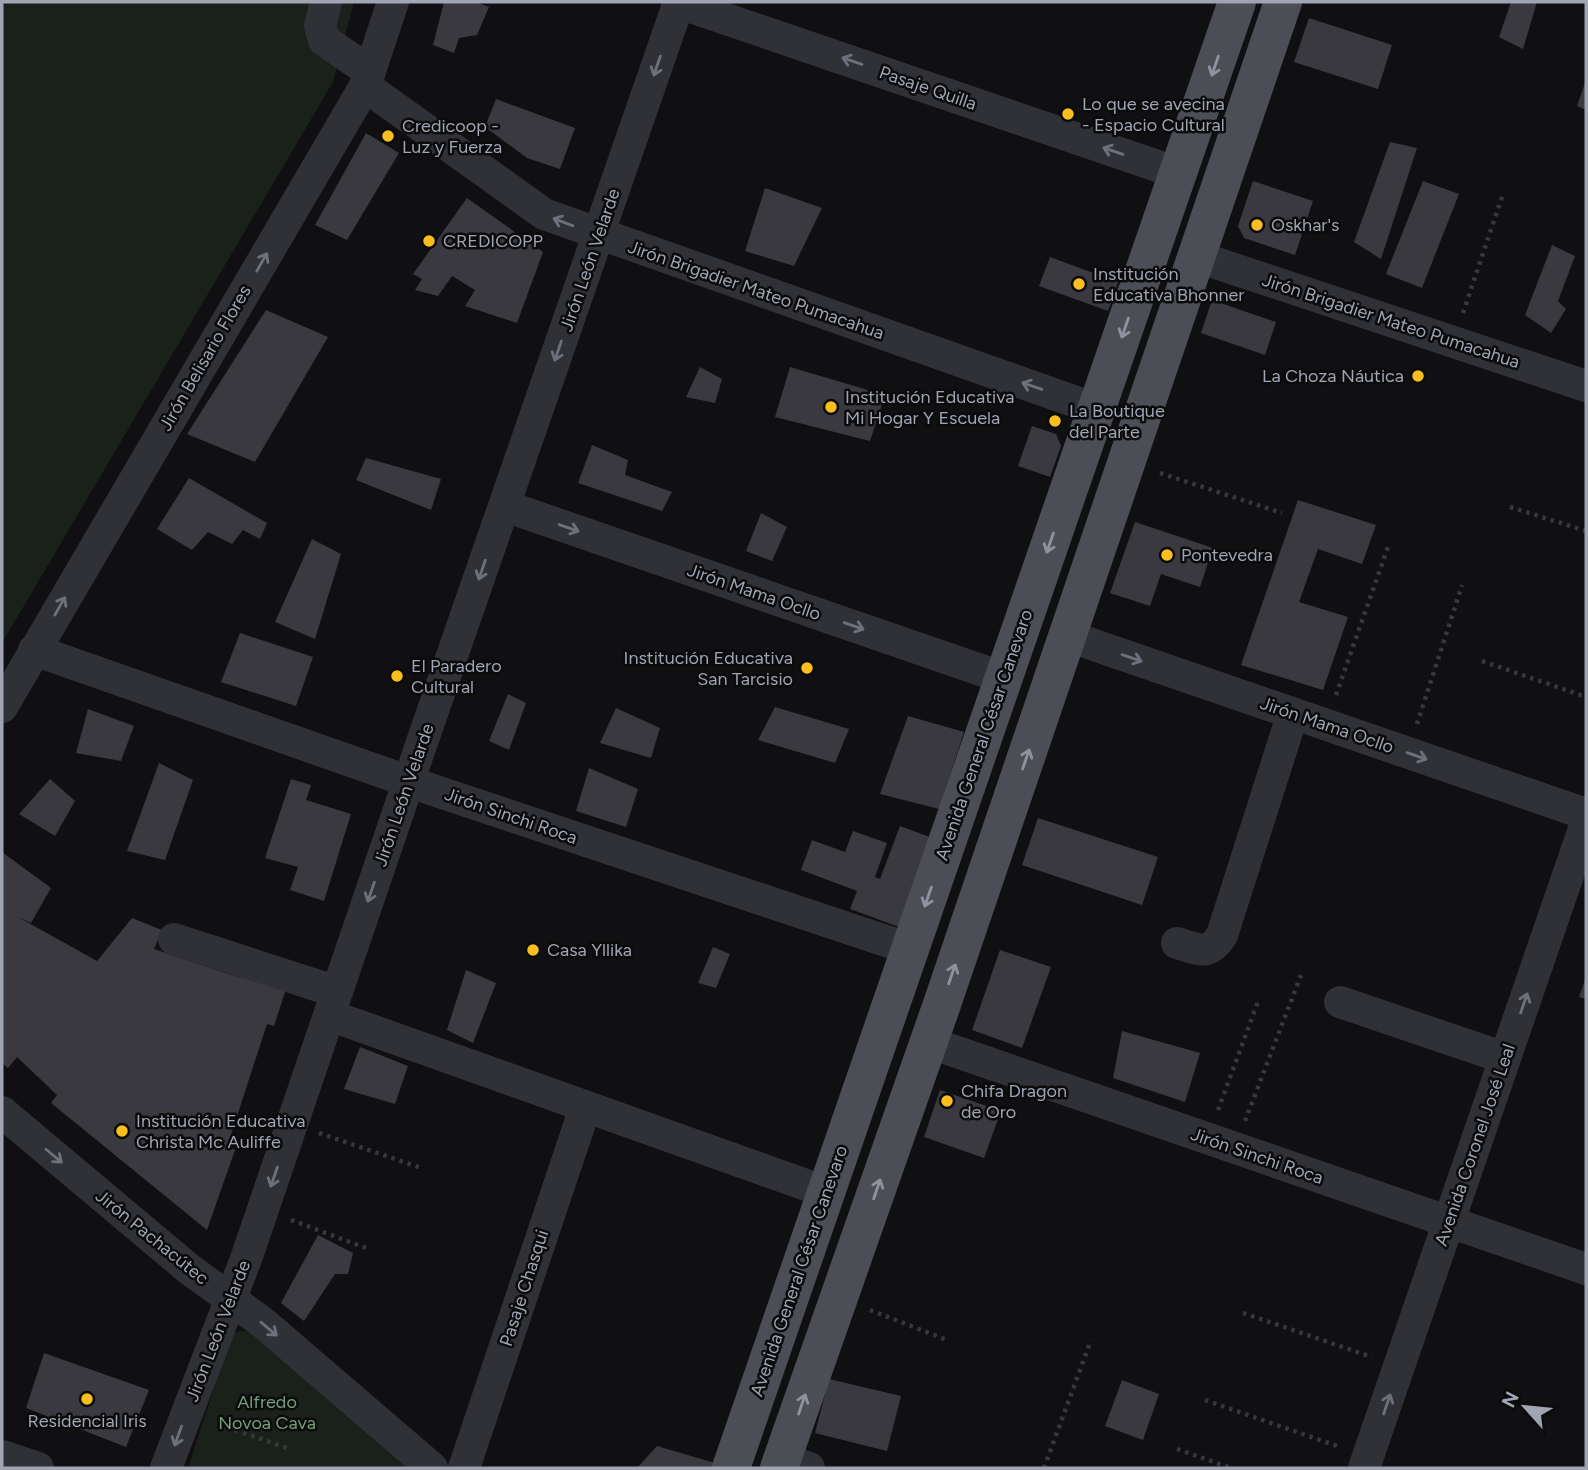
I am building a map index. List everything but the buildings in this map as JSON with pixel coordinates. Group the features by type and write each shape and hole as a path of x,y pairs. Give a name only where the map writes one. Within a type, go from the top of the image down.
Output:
{"main road":[{"name":"Avenida General César Canevaro","path":"731,1468 1237,2"},
{"path":"790,1465 839,1299 1283,2"}],"street":[{"name":"Jirón Brigadier Mateo Pumacahua","path":"326,2 320,26 324,40 367,79 544,214 1096,409"},
{"name":"Jirón Belisario Flores","path":"2,708 367,79 393,2"},
{"name":"Pasaje Quilla","path":"679,2 1178,173"},
{"name":"Jirón León Velarde","path":"166,1468 264,1205 679,2"},
{"name":"Jirón Brigadier Mateo Pumacahua","path":"1195,256 1586,386"},
{"name":"Jirón Mama Ocllo","path":"505,506 1004,678"},
{"name":"Jirón Mama Ocllo","path":"1068,636 1586,814"},
{"name":"Jirón Sinchi Roca","path":"34,650 409,781 910,949"},
{"path":"1177,943 1204,950 1215,946 1222,935 1293,713"},
{"name":"Avenida Coronel José Leal","path":"1366,1462 1586,823"},
{"path":"173,939 585,1108 826,1192"},
{"path":"1340,1002 1505,1058"},
{"name":"Jirón Sinchi Roca","path":"928,1042 1586,1269"},
{"name":"Pasaje Chasqui","path":"464,1468 585,1108"},
{"name":"Jirón Pachacútec","path":"2,1112 189,1269 262,1322 432,1468"},
{"path":"2,1456 38,1468"}],"path":[{"path":"1453,341 1503,194"},
{"path":"1126,462 1282,513"},
{"path":"1510,507 1586,531"},
{"path":"1325,725 1389,544"},
{"path":"1407,753 1462,585"},
{"path":"1482,662 1586,697"},
{"path":"1221,1144 1301,975"},
{"path":"1221,1144 1259,999"},
{"path":"293,1122 421,1168"},
{"path":"264,1205 295,1223 366,1248"},
{"path":"839,1299 947,1340"},
{"path":"1244,1313 1399,1366"},
{"path":"1044,1468 1091,1340"},
{"path":"1205,1400 1366,1462"},
{"path":"227,1427 286,1448"},
{"path":"1177,1449 1231,1468"}],"green space":[{"path":"2,2 354,2 333,82 2,643"},
{"name":"Alfredo Novoa Cava","path":"254,1329 420,1468 188,1468 232,1333"}],"place":[{"name":"Lo que se avecina - Espacio Cultural","path":"1068,114"},
{"name":"Credicoop - Luz y Fuerza","path":"388,136"},
{"name":"Oskhar's","path":"1257,225"},
{"name":"CREDICOPP","path":"429,241"},
{"name":"Institución Educativa Bhonner","path":"1079,284"},
{"name":"La Choza Náutica","path":"1418,376"},
{"name":"Institución Educativa Mi Hogar Y Escuela","path":"831,407"},
{"name":"La Boutique del Parte","path":"1055,421"},
{"name":"Pontevedra","path":"1167,555"},
{"name":"Institución Educativa San Tarcisio","path":"807,668"},
{"name":"El Paradero Cultural","path":"397,676"},
{"name":"Casa Yllika","path":"533,950"},
{"name":"Chifa Dragon de Oro","path":"947,1101"},
{"name":"Institución Educativa Christa Mc Auliffe","path":"122,1131"},
{"name":"Residencial Iris","path":"87,1399"}]}
